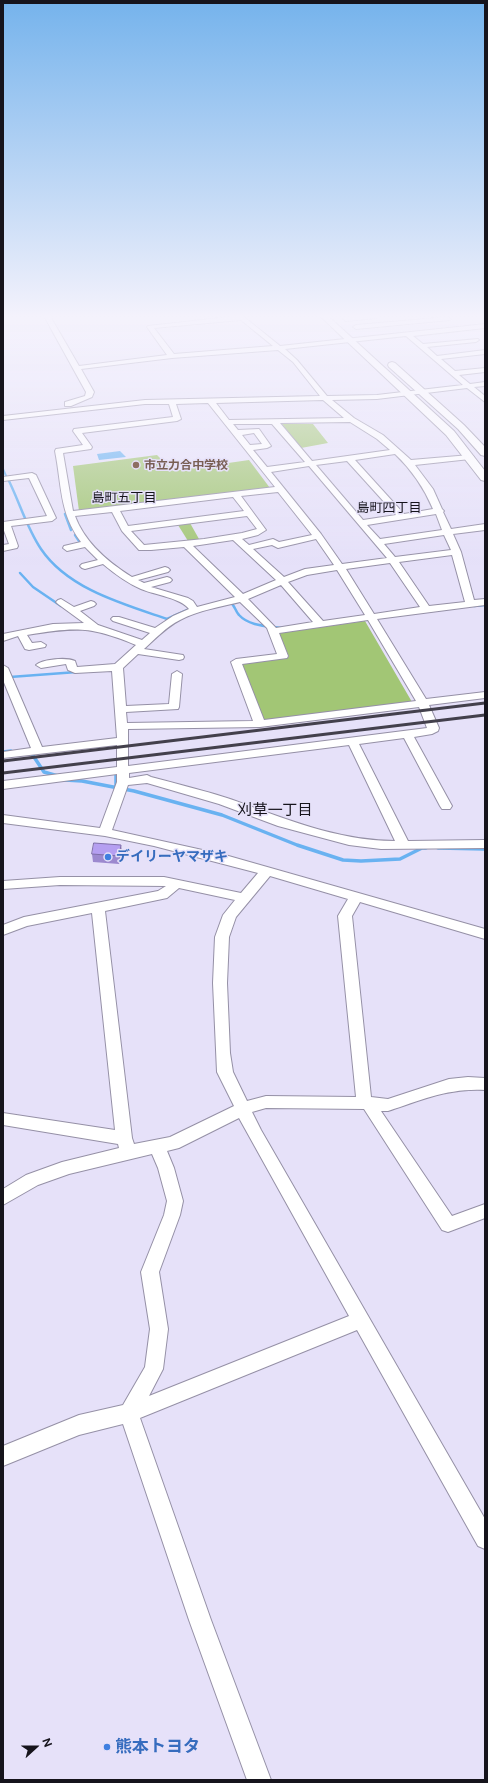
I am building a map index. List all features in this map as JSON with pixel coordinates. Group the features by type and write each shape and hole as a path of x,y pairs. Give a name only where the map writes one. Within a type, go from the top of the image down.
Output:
{"main road":[{"path":"412,399 450,433 485,478"},
{"path":"430,399 461,427 485,453"}],"street":[{"path":"42,413 81,399"},
{"path":"193,608 185,600 138,584 104,561 90,547 73,523 59,451 88,446 77,431 93,418 172,401 256,399"},
{"path":"326,399 351,420 380,437 409,463 429,489 440,511 456,552 470,604"},
{"path":"3,785 432,731 433,728 423,704 340,567 318,536 210,400"},
{"path":"3,418 42,413 93,418 177,419 172,401"},
{"path":"226,422 351,420"},
{"path":"274,422 392,560 426,609"},
{"path":"236,434 256,431 267,446 248,448"},
{"path":"265,470 395,452"},
{"path":"409,463 470,457"},
{"path":"349,458 402,517"},
{"path":"3,479 32,475 52,518 5,524 14,546 3,548"},
{"path":"71,514 280,489"},
{"path":"115,509 125,529 142,548 236,537 262,530 236,495"},
{"path":"360,523 440,511"},
{"path":"125,529 249,513"},
{"path":"377,542 485,527"},
{"path":"248,548 273,542 278,545 318,536"},
{"path":"236,537 283,582 320,624"},
{"path":"186,544 242,598 273,631 283,656 236,662 260,724"},
{"path":"66,548 90,547"},
{"path":"76,554 90,547"},
{"path":"180,608 193,608 242,598 305,572 456,552"},
{"path":"85,566 104,561"},
{"path":"123,588 166,575 138,584 134,593"},
{"path":"150,600 161,593"},
{"path":"61,602 95,626 139,648 179,657"},
{"path":"273,631 485,602"},
{"path":"73,610 91,604"},
{"path":"41,665 67,661 70,662 72,668 75,670 118,667 156,632 193,608"},
{"path":"116,619 156,632"},
{"path":"4,635 68,624 95,626"},
{"path":"21,633 28,647 40,645"},
{"path":"105,832 123,782 122,726 117,672 118,667"},
{"path":"3,668 38,751"},
{"path":"120,709 174,707 177,674"},
{"path":"122,726 260,724 485,695"},
{"path":"408,735 446,806"},
{"path":"3,755 122,741"},
{"path":"353,742 403,844"},
{"path":"123,782 147,779 223,801 282,823 316,833 366,844 485,844"},
{"path":"3,819 105,832 218,857 485,934"},
{"path":"266,871 230,916 222,937 220,983 225,1072 242,1109 485,1539"},
{"path":"3,885 115,880 164,881 245,898"},
{"path":"3,930 24,922 162,895 176,884"},
{"path":"356,898 345,916 366,1103 448,1226 485,1211"},
{"path":"98,908 127,1145"},
{"path":"3,1119 127,1145 157,1146 173,1143 242,1109 266,1102 366,1103 388,1105 449,1085 485,1084"},
{"path":"3,1198 32,1180 127,1145"},
{"path":"157,1146 166,1168 175,1201 172,1215 150,1272 159,1329 154,1369 129,1413 200,1620 259,1780"},
{"path":"3,1456 79,1425 129,1413 360,1320"}],"green space":[{"path":"282,424 313,424 328,443 301,448"},
{"path":"157,455 173,471 249,460 270,488 79,511 73,466"},
{"path":"190,523 199,539 188,541 178,525"},
{"path":"365,621 412,702 262,720 239,663 289,657 279,633"}],"water":[{"path":"120,451 126,457 99,460 97,454"}],"building":[{"path":"94,843 121,845 119,856 92,854"}],"waterway":[{"path":"3,469 7,478"},
{"path":"7,477 36,541 52,563 66,575 81,585 115,601 167,619 192,608"},
{"path":"65,514 71,530"},
{"path":"75,535 81,544"},
{"path":"20,573 33,587 61,606"},
{"path":"230,602 243,619 258,625 281,628"},
{"path":"474,606 485,605"},
{"path":"10,677 77,672"},
{"path":"3,752 11,751"},
{"path":"30,751 44,772 58,776"},
{"path":"116,775 116,788"},
{"path":"65,780 82,781 116,788"},
{"path":"116,788 222,815 297,845 343,860 361,861 400,859 422,848 426,848"},
{"path":"438,848 485,849"}],"railway":[{"path":"3,761 485,703"},
{"path":"3,773 485,715"}],"place":[{"name":"市立力合中学校","path":"136,465"},
{"name":"デイリーヤマザキ","path":"108,857"},
{"name":"熊本トヨタ","path":"107,1747"}],"district":[{"name":"島町五丁目","path":"124,498"},
{"name":"島町四丁目","path":"389,508"},
{"name":"刈草一丁目","path":"275,810"}]}
